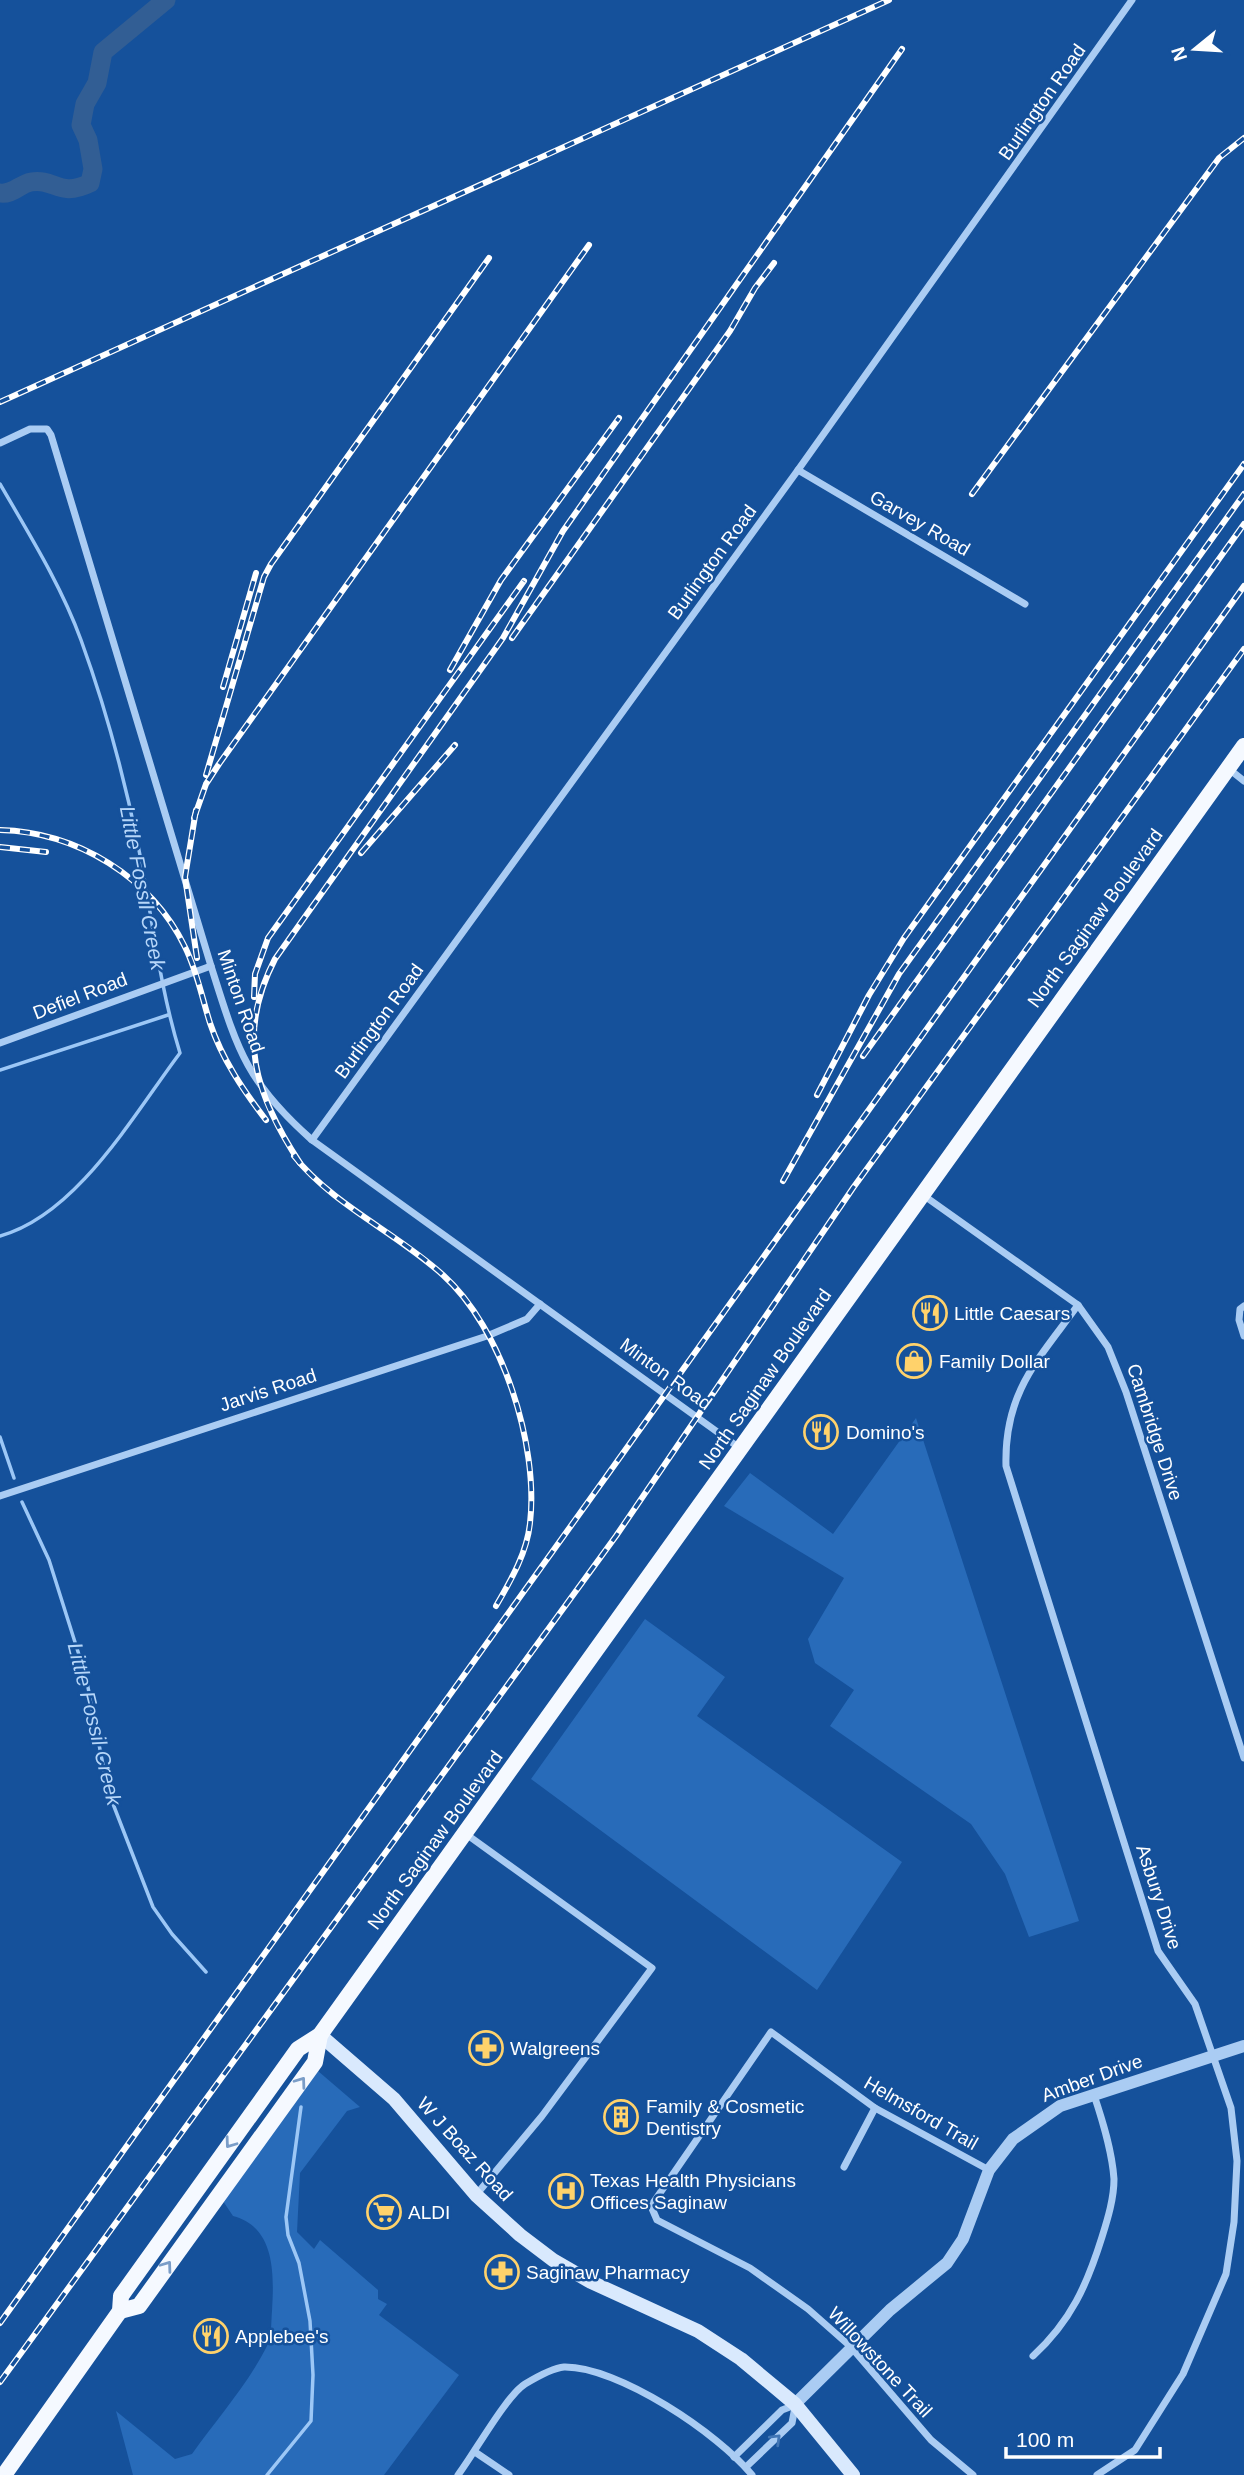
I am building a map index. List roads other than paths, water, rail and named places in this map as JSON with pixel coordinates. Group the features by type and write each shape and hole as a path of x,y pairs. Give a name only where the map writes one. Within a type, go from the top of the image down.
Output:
{"main road":[{"name":"North Saginaw Boulevard","path":"4,2475 120,2311 139,2306 315,2062 320,2035 1244,746"},
{"name":"W J Boaz Road","path":"320,2035 394,2099 476,2195 553,2260 600,2287 712,2339 795,2404 853,2475"}],"street":[{"name":"Burlington Road","path":"312,1140 799,470 1132,0"},
{"name":"Minton Road","path":"0,443 30,429 43,428 47,429 53,441 211,966 236,1043 247,1067 283,1114 312,1140 741,1450"},
{"name":"Garvey Road","path":"799,470 1025,604"},
{"path":"1228,768 1244,781"},
{"name":"Defiel Road","path":"0,1043 211,966"},
{"name":"Cambridge Drive","path":"923,1195 1078,1306 1100,1334 1120,1374 1244,1758"},
{"name":"Jarvis Road","path":"0,1496 487,1336 527,1319 540,1304"},
{"name":"Asbury Drive","path":"1078,1306 1023,1381 1007,1424 1006,1466 1158,1951 1195,2004 1214,2055 1231,2108 1237,2161 1226,2274 1202,2337 1150,2430 1135,2450 1097,2475"},
{"path":"1242,1308 1239,1320 1244,1336"},
{"path":"466,1834 652,1968 542,2116 476,2195"},
{"name":"Helmsford Trail","path":"652,2214 654,2198 771,2032 875,2108 989,2170"},
{"name":"Amber Drive","path":"795,2404 850,2347 947,2263 963,2239 989,2170 1003,2148 1037,2120 1060,2106 1244,2046"},
{"path":"1033,2356 1062,2327 1083,2290 1096,2263 1110,2213 1114,2180 1094,2095"},
{"path":"844,2167 875,2108"},
{"name":"Willowstone Trail","path":"652,2214 661,2223 706,2243 760,2274 808,2309 850,2347 931,2440 973,2475"},
{"path":"458,2475 510,2397 522,2385 564,2367 600,2374 634,2387 683,2416 734,2456 752,2475"},
{"path":"734,2456 782,2410 795,2404"},
{"path":"746,2467 792,2423 795,2404"},
{"path":"475,2452 509,2475"}],"waterway":[{"name":"Little Fossil Creek","path":"0,193 31,182 71,189 90,183 93,169 88,140 81,125 85,104 97,83 103,52 166,0"},
{"name":"Little Fossil Creek","path":"0,484 64,599 98,690 133,819 161,976 180,1053 102,1160 79,1185 28,1225 0,1236"},
{"path":"0,1070 168,1015"},
{"name":"Little Fossil Creek","path":"0,1437 14,1478"},
{"name":"Little Fossil Creek","path":"22,1502 49,1560 86,1677 108,1791 153,1907 172,1934 206,1972"},
{"name":"Little Fossil Creek","path":"267,2475 311,2421 313,2375 310,2321 299,2263 288,2235 286,2217 301,2107"}],"railway":[{"path":"0,402 889,0"},
{"path":"300,1163 272,1114 256,1065 256,1014 263,987 275,959 503,638 563,531 902,49"},
{"path":"972,494 1219,158 1244,138"},
{"path":"194,818 206,784 219,764 589,245"},
{"path":"206,775 264,577 271,564 489,258"},
{"path":"512,638 730,331 755,288 774,263"},
{"path":"450,670 501,580 619,418"},
{"path":"817,1095 869,995 904,938 1244,464"},
{"path":"783,1181 899,974 1244,494"},
{"path":"863,1056 1244,524"},
{"path":"223,687 256,573"},
{"path":"254,997 255,974 268,938 524,581"},
{"path":"0,2323 1244,586"},
{"path":"0,2382 616,1536 853,1188 1244,649"},
{"path":"361,853 455,745"},
{"path":"196,810 185,877 197,958"},
{"path":"0,830 57,839 83,849 109,863 153,899 185,947 210,1023 227,1062 266,1120"},
{"path":"0,847 46,852"},
{"path":"294,1156 327,1189 443,1275 483,1325 499,1356 522,1424 531,1492 526,1545 496,1606"}],"place":[{"name":"Little Caesars","path":"930,1313"},
{"name":"Family Dollar","path":"914,1361"},
{"name":"Domino's","path":"821,1432"},
{"name":"Walgreens","path":"486,2048"},
{"name":"Family & Cosmetic Dentistry","path":"621,2117"},
{"name":"Texas Health Physicians Offices Saginaw","path":"566,2191"},
{"name":"ALDI","path":"384,2212"},
{"name":"Saginaw Pharmacy","path":"502,2272"},
{"name":"Applebee's","path":"211,2336"}]}
